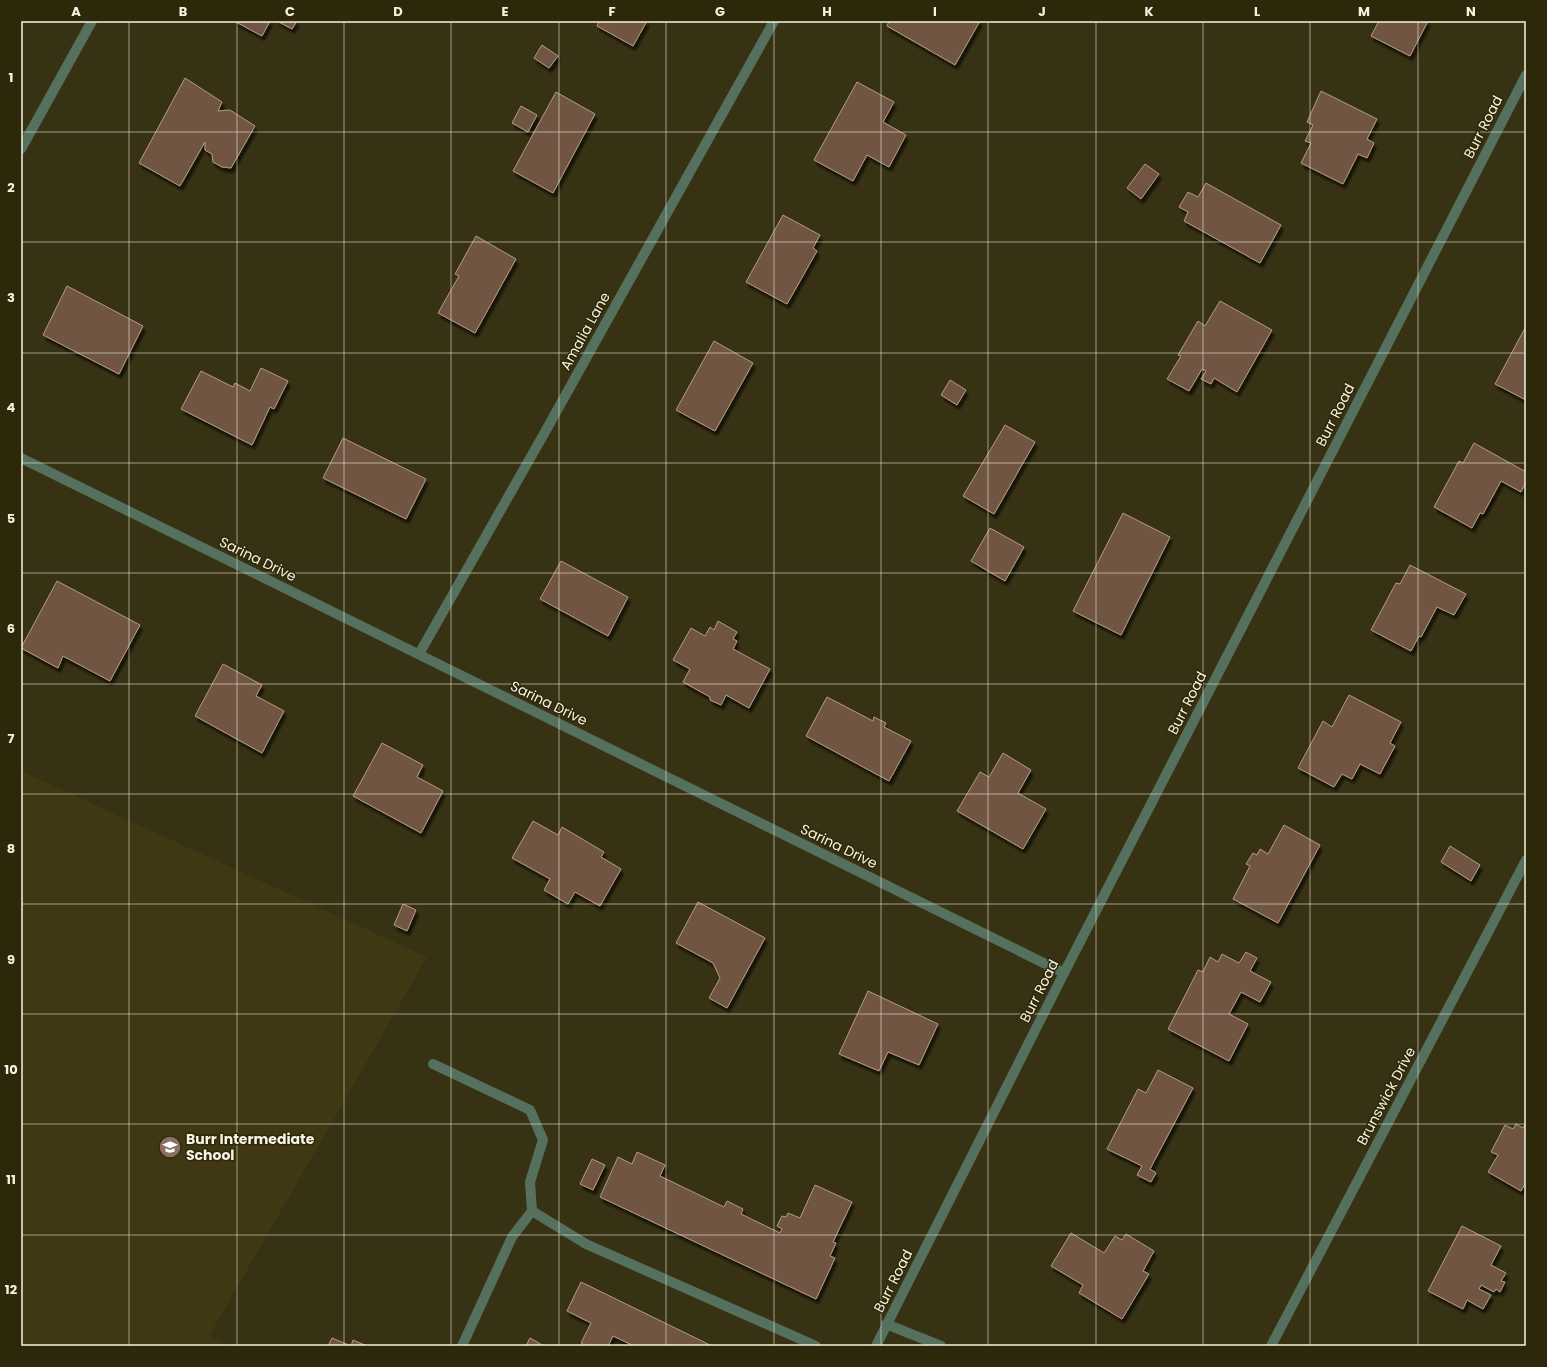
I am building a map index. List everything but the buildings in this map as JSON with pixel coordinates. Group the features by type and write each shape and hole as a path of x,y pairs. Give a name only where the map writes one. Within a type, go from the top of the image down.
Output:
{"street":[{"path":"21,148 92,21"},
{"name":"Amalia Lane","path":"419,654 545,432 774,21"},
{"name":"Burr Road","path":"876,1346 1064,973 1526,74"},
{"name":"Sarina Drive","path":"21,458 1064,973"},
{"name":"Brunswick Drive","path":"1271,1346 1526,860"},
{"path":"433,1064 530,1110 543,1140 530,1182 532,1211 512,1237 462,1346"},
{"path":"532,1211 586,1244 816,1346"},
{"path":"886,1324 941,1346"}],"shaded area":[{"name":"Burr Intermediate School","path":"21,771 427,957 209,1336 230,1346 21,1346"}],"place":[{"name":"Burr Intermediate School","path":"170,1147"}]}
